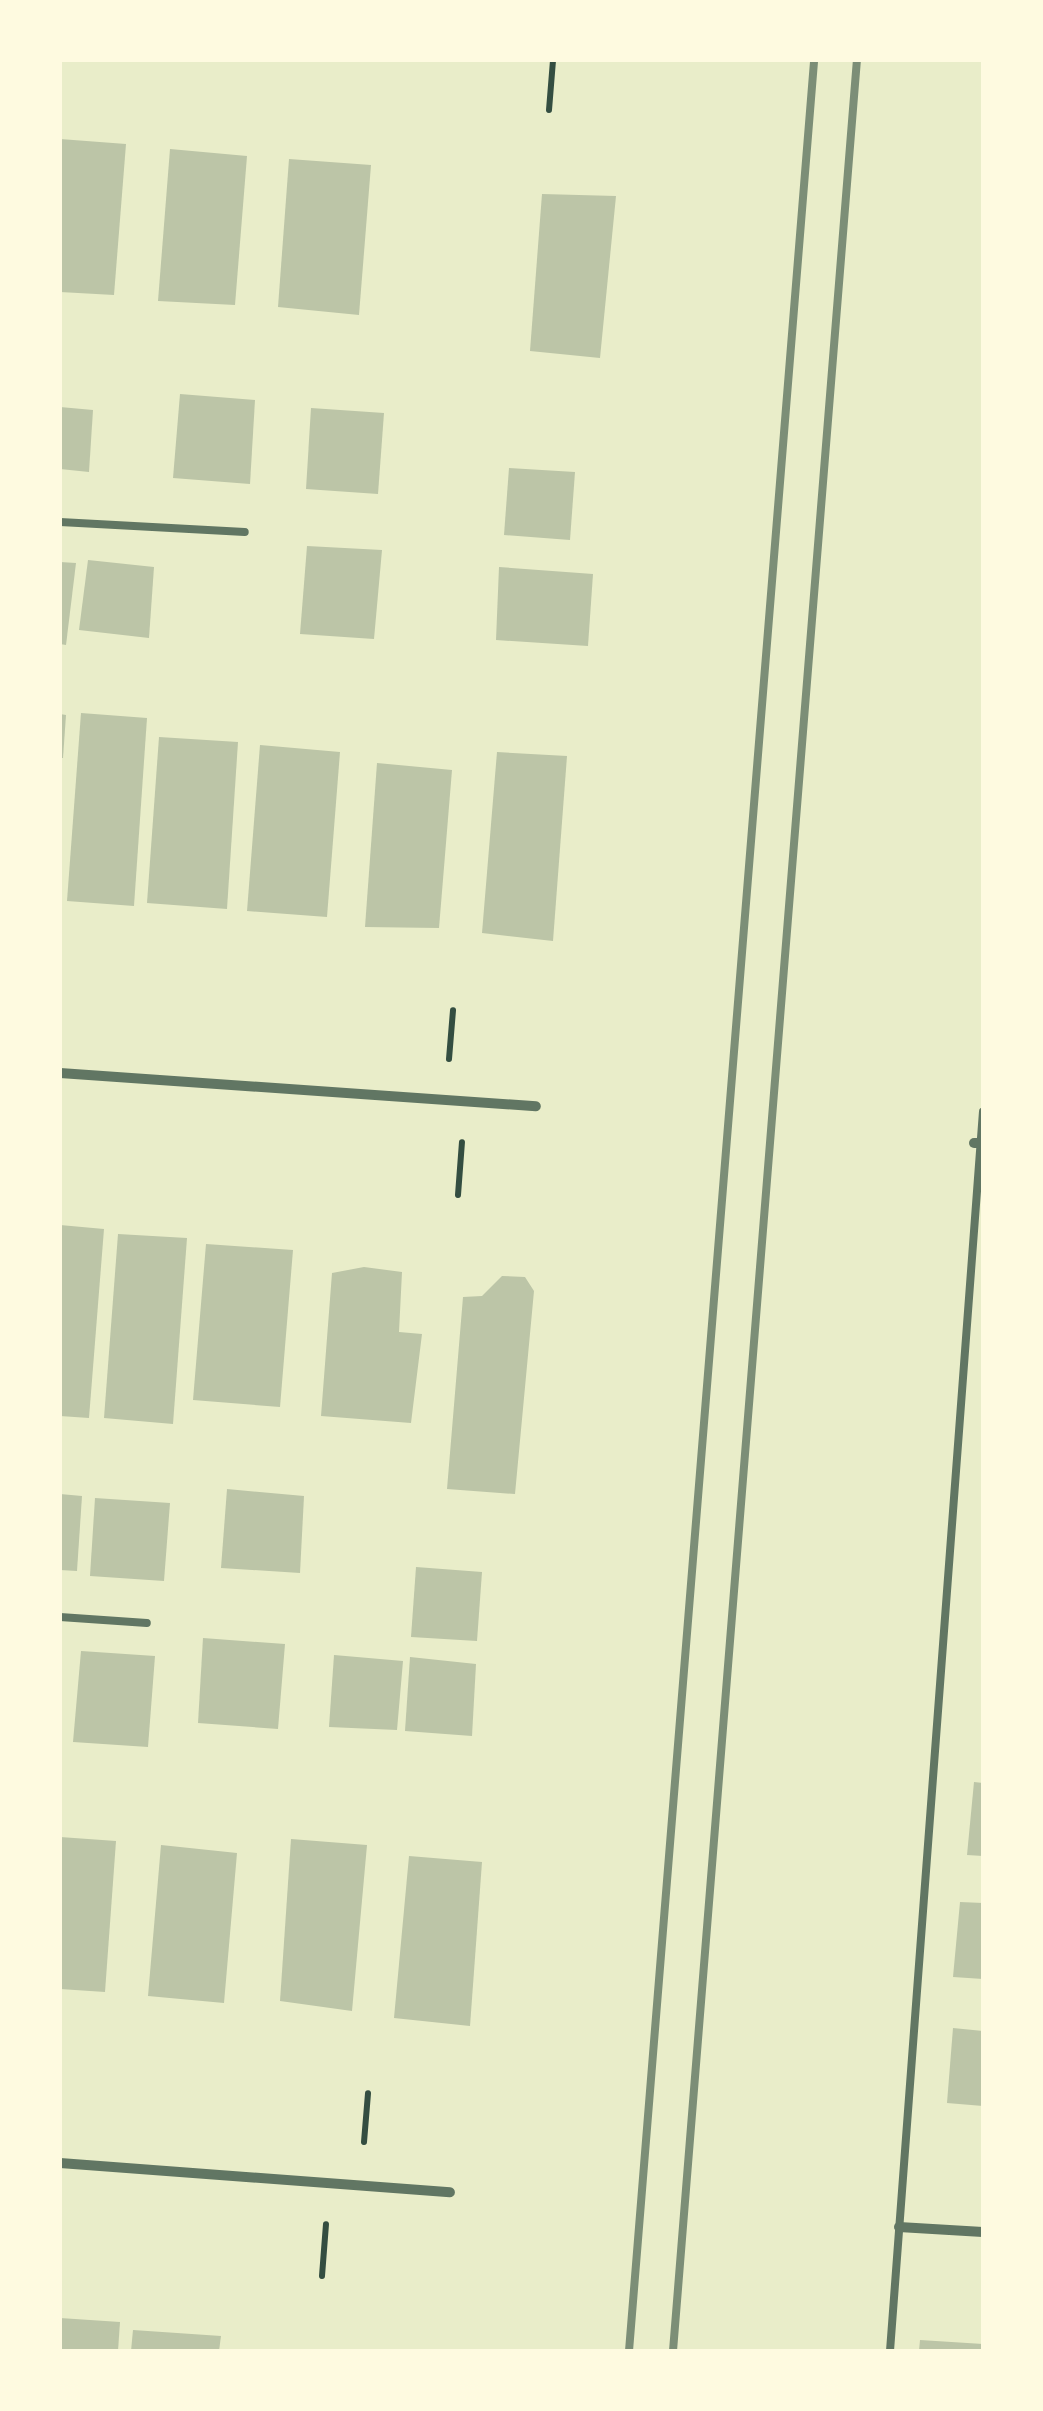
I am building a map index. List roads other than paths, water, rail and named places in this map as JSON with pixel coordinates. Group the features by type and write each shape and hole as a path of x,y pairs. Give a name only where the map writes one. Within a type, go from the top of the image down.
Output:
{"street":[{"path":"60,1073 536,1106"},
{"path":"60,2163 450,2192"},
{"path":"900,2227 983,2232"}],"lane":[{"path":"60,522 245,532"},
{"path":"890,2351 983,1111"},
{"path":"60,1617 147,1624"}],"railway":[{"path":"629,2351 814,60"},
{"path":"673,2351 857,60"}]}
